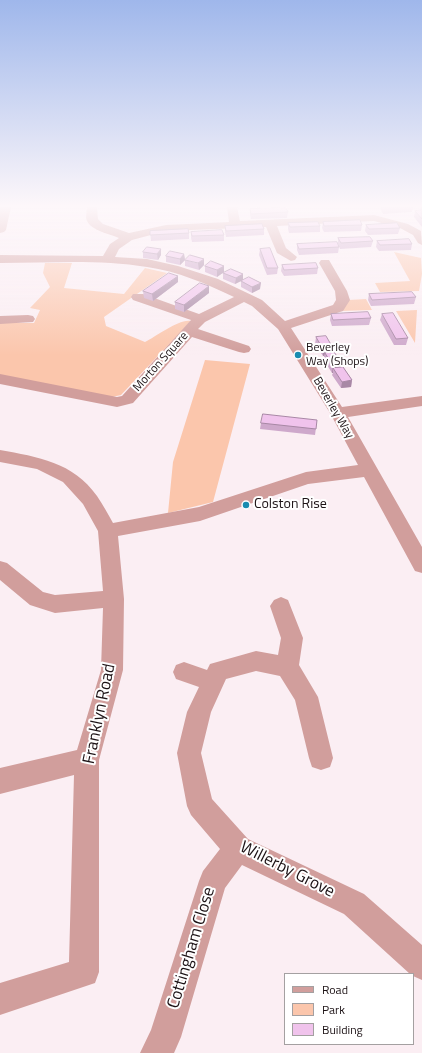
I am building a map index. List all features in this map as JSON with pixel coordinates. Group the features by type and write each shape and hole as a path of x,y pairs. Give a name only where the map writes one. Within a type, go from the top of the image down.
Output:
{"street":[{"name":"Beverley Way","path":"0,259 108,259 147,263 174,269 213,282 257,304 283,326 338,413 368,470 422,565"},
{"path":"283,326 338,308 343,300 341,291 325,263"},
{"path":"138,297 200,319"},
{"name":"Morton Square","path":"0,379 118,402 127,400 200,319 244,297"},
{"path":"0,320 28,319"},
{"path":"189,330 244,349"},
{"path":"338,413 422,400"},
{"name":"Franklyn Road","path":"0,456 42,464 69,478 90,500 108,531 114,599 112,670 88,760 84,972 0,998"},
{"path":"108,531 200,514 306,478 368,470"},
{"path":"0,569 38,599 55,604 114,599"},
{"path":"281,606 292,638 287,667 306,697 321,758"},
{"name":"Willerby Grove","path":"287,667 256,661 218,671 199,712 189,753 200,806 238,849 354,904 422,965"},
{"path":"184,672 213,682"},
{"path":"0,781 88,760"},
{"name":"Cottingham Close","path":"156,1053 165,1037 213,881 238,849"}],"green space":[{"path":"396,256 413,256 421,258 422,274 419,291 380,292 375,283 410,281"},
{"path":"45,263 72,263 64,288 124,294 145,268 167,273 104,317 106,326 145,342 174,325 181,322 191,321 121,395 112,397 0,377 0,323 34,323 40,310 30,308 50,287 43,273"},
{"path":"366,299 372,310 340,311 348,300"},
{"path":"417,310 415,343 396,311"},
{"path":"205,360 250,364 213,502 168,513 173,462"}],"building":[{"path":"167,256 182,256 180,259"},
{"path":"189,256 204,259 198,263 185,260"},
{"path":"263,256 273,256 278,268 267,268"},
{"path":"211,261 224,266 217,270 205,266"},
{"path":"316,263 318,268 284,270 282,265"},
{"path":"231,269 243,274 236,278 223,273"},
{"path":"169,273 178,276 152,294 143,291"},
{"path":"249,277 261,283 252,287 241,281"},
{"path":"200,283 209,286 184,305 175,302"},
{"path":"412,292 416,297 372,300 369,294"},
{"path":"368,312 371,318 333,320 331,314"},
{"path":"393,313 408,338 396,339 382,314"},
{"path":"326,336 333,348 323,349 316,337"},
{"path":"334,352 343,365 333,366 325,353"},
{"path":"343,367 352,380 342,382 333,368"},
{"path":"263,414 317,420 316,429 261,423"}],"place":[{"name":"Beverley Way (Shops)","path":"298,355"},
{"name":"Colston Rise","path":"246,505"}]}
